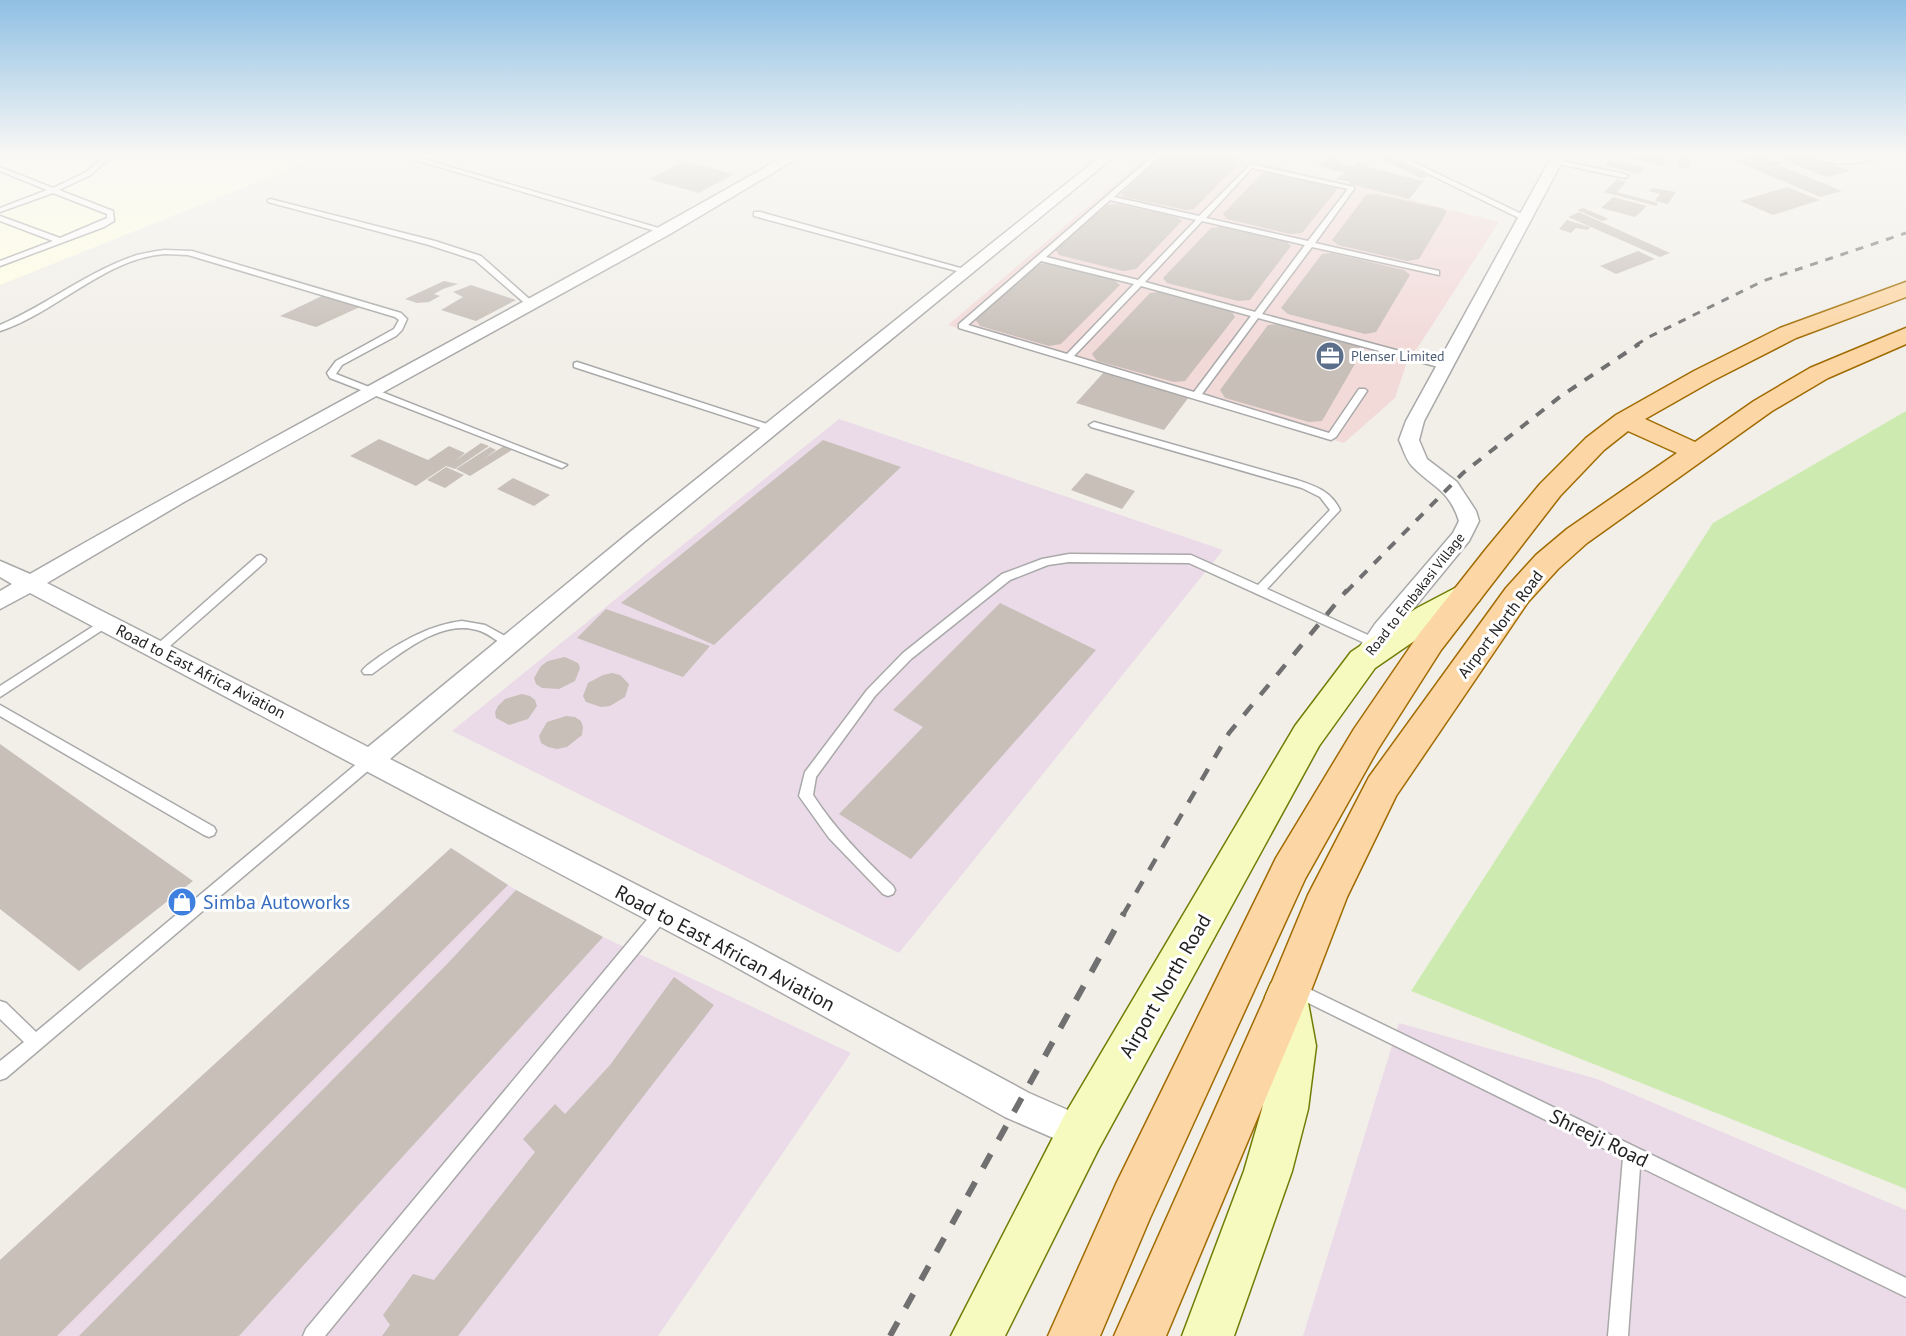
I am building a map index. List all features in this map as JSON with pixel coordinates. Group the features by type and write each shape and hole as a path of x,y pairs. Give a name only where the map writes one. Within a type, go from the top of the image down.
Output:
{"main road":[{"name":"Airport North Road","path":"1074,1336 1133,1201 1290,870 1366,739 1430,642 1550,490 1595,444 1626,420 1703,376 1788,333 1906,289"},
{"name":"Airport North Road","path":"1140,1336 1289,992 1328,895 1382,787 1517,595 1547,562 1577,536 1762,406 1819,373 1906,335"},
{"path":"1626,420 1696,452"},
{"name":"Airport North Road","path":"977,1336 1081,1133 1307,736 1369,651 1468,594"},
{"path":"1208,1336 1268,1171 1285,1109 1294,1046 1289,992"}],"street":[{"path":"0,601 177,498 687,218"},
{"path":"371,759 637,537 1032,218"},
{"name":"Road to Embakasi Village","path":"1369,651 1462,536 1469,521 1466,511 1450,486 1419,462 1409,440 1414,421 1523,218"},
{"name":"Road to East Africa Aviation","path":"0,568 371,759"},
{"name":"Road to East African Aviation","path":"371,759 661,914 734,950 1017,1105 1081,1133"}],"lane":[{"path":"1,218 60,241"},
{"path":"0,264 111,218"},
{"path":"337,218 432,243 478,258 531,304"},
{"path":"621,218 665,231"},
{"path":"773,218 967,271"},
{"path":"1086,218 962,326 1331,437 1362,391"},
{"path":"1196,395 1329,218"},
{"path":"1068,357 1200,219 1436,273"},
{"path":"0,328 123,263 157,253 178,251 334,294 398,315 403,319 398,330 339,363 331,373 333,376 562,465"},
{"path":"0,255 11,260"},
{"path":"1040,258 1445,366"},
{"path":"577,365 773,429"},
{"path":"1094,425 1293,482 1314,489 1328,497 1335,510 1260,590"},
{"path":"888,890 853,857 821,821 806,796 810,776 871,693 906,656 1006,577 1046,562 1069,558 1191,559 1260,590 1369,651"},
{"path":"158,650 261,559"},
{"path":"0,692 106,622"},
{"path":"368,671 419,637 460,624 479,627 510,644"},
{"path":"0,710 209,831"},
{"path":"0,1072 371,759"},
{"path":"313,1336 661,914"},
{"name":"Shreeji Road","path":"1289,992 1632,1154 1906,1288"},
{"path":"0,1008 35,1042"},
{"path":"1618,1336 1632,1154"}],"shaded area":[{"path":"0,218 166,218 0,285"},
{"path":"1074,218 1485,218 1499,222 1418,347 1409,356 1395,398 1344,443 948,325"},
{"path":"839,419 1223,550 899,953 452,731"},
{"path":"451,848 516,890 603,937 851,1053 658,1336 0,1336 0,1260"},
{"path":"1399,1023 1597,1079 1906,1210 1906,1336 1303,1336"}],"green space":[{"path":"1906,411 1906,1189 1411,991 1713,523"}],"building":[{"path":"1091,218 1179,218 1182,221 1136,269 1123,271 1059,255 1055,249"},
{"path":"1314,218 1302,233 1290,234 1227,219"},
{"path":"1348,218 1443,218 1419,259 1407,261 1338,245 1332,240"},
{"path":"1571,218 1593,218 1670,253 1660,257"},
{"path":"1567,220 1590,227 1588,230 1576,228 1571,233 1559,229"},
{"path":"1221,227 1287,242 1291,246 1250,300 1238,301 1167,283 1163,278 1211,228"},
{"path":"1638,251 1655,259 1616,274 1600,266"},
{"path":"1332,253 1404,270 1410,275 1376,332 1365,334 1288,314 1281,308 1322,254"},
{"path":"1047,263 1114,280 1120,285 1061,344 1049,346 980,326 975,319 1038,264"},
{"path":"444,281 458,284 434,294 440,296 429,302 417,303 405,299"},
{"path":"471,285 516,300 476,321 441,310 463,297 453,292"},
{"path":"1159,292 1232,312 1235,317 1185,381 1174,382 1097,361 1092,354 1150,293"},
{"path":"324,295 360,307 316,327 280,316"},
{"path":"1279,324 1356,344 1363,350 1322,421 1309,422 1225,398 1220,390 1268,325"},
{"path":"1104,372 1189,397 1164,430 1076,403"},
{"path":"379,439 428,460 449,446 465,453 455,461 481,443 489,446 455,469 446,466 416,486 350,456"},
{"path":"823,440 901,467 714,645 621,603"},
{"path":"504,446 512,450 470,476 456,469 490,447 496,450 485,458"},
{"path":"446,467 464,475 445,488 427,480"},
{"path":"1086,473 1135,491 1122,509 1071,490"},
{"path":"513,478 550,495 534,506 497,489"},
{"path":"1000,603 1096,650 911,859 839,814 923,727 893,710"},
{"path":"606,609 710,646 683,677 577,638"},
{"path":"565,657 578,663 580,668 575,681 559,689 542,688 536,684 534,678 541,666 548,661"},
{"path":"612,673 620,675 629,684 625,697 610,706 601,707 586,702 583,696 588,683"},
{"path":"522,694 535,700 537,706 528,719 509,725 496,718 495,712 505,699"},
{"path":"566,716 575,717 581,721 582,735 567,747 557,749 541,743 539,736 547,722"},
{"path":"0,744 193,881 79,971 0,909"},
{"path":"451,848 508,885 57,1336 0,1336 0,1260"},
{"path":"516,890 603,937 239,1336 79,1336 449,962"},
{"path":"674,977 714,1005 458,1336 382,1336 390,1325 383,1315 413,1274 434,1280 535,1152 523,1139 555,1104 565,1114 610,1065"}],"railway":[{"path":"1636,345 1763,281 1906,233"},
{"path":"1346,592 1463,473 1561,396 1639,344"},
{"path":"1123,915 1229,733 1347,590"},
{"path":"890,1336 1124,913"}],"place":[{"name":"Plenser Limited","path":"1330,356"},
{"name":"Simba Autoworks","path":"182,902"}]}
